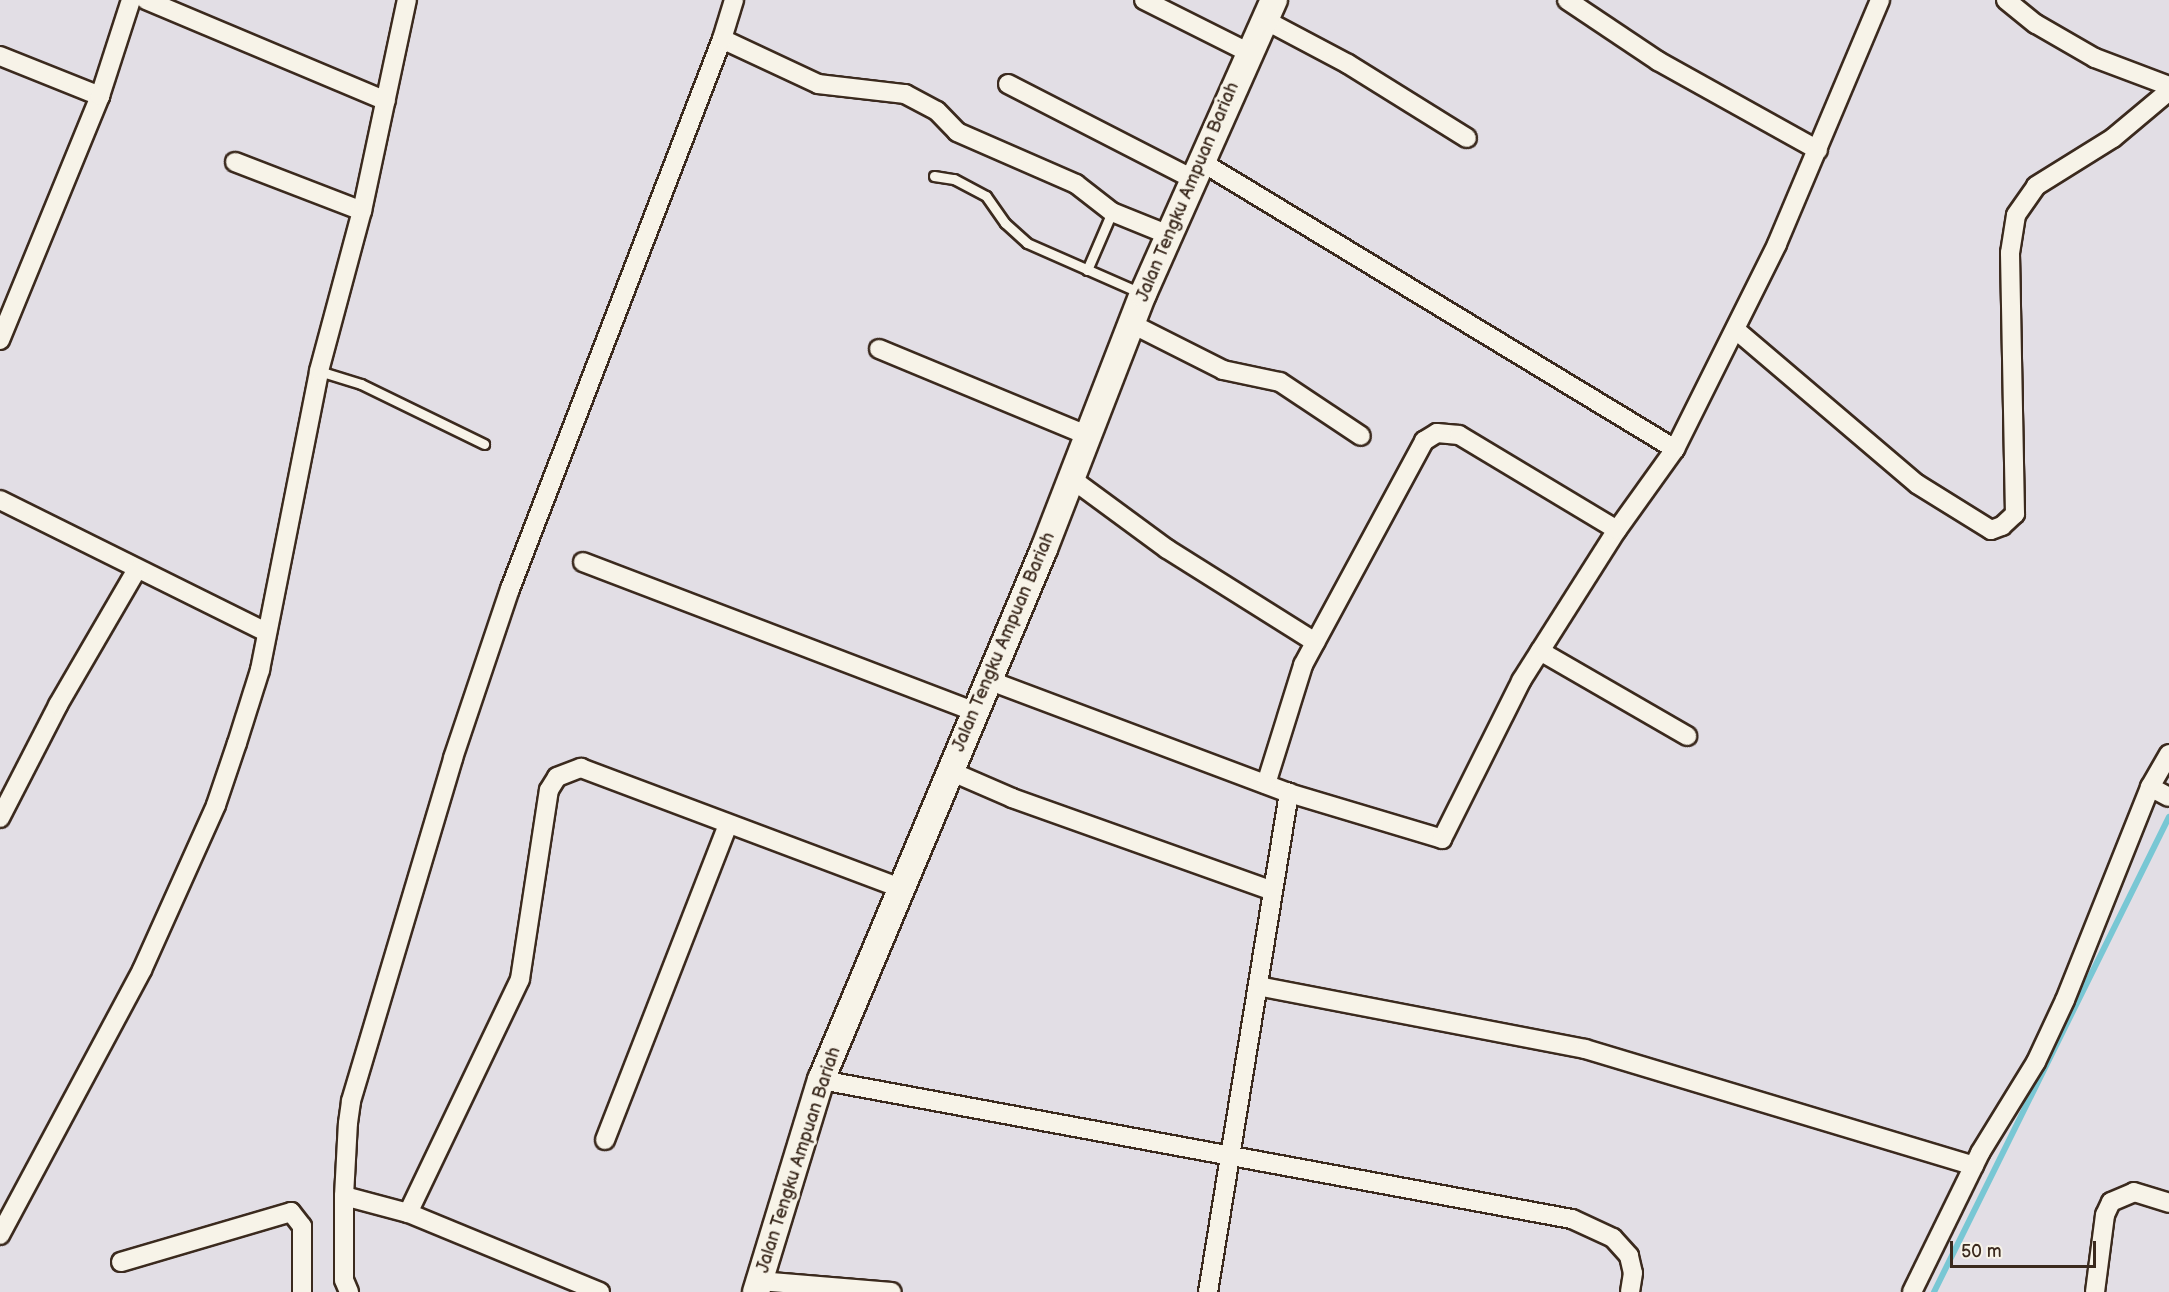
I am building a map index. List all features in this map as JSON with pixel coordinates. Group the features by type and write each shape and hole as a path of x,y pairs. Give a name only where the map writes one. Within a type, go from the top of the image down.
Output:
{"main road":[{"name":"Jalan Tengku Ampuan Bariah","path":"758,1286 821,1080 1072,478 1134,325 1143,294 1248,52 1270,10"}],"street":[{"path":"0,340 100,96 131,0"},
{"path":"146,0 386,101"},
{"path":"0,1234 142,970 177,895 237,744 260,670 319,371 362,211 407,0"},
{"path":"348,1292 344,1280 344,1196 351,1101 453,758 541,502 722,39 734,0"},
{"path":"1144,0 1248,52"},
{"path":"1567,0 1658,61 1818,150"},
{"path":"988,680 1289,793 1442,838 1509,702 1617,530 1675,449 1736,330 1818,150 1880,0"},
{"path":"1736,330 1917,484 1991,530 2002,526 2015,514 2010,253 2016,215 2036,186 2113,138 2169,88 2095,58 2036,24 2006,0"},
{"path":"1270,10 1348,64 1467,138"},
{"path":"722,39 818,84 904,94 937,111 957,132 1076,184 1112,212 1169,235"},
{"path":"0,56 100,96"},
{"path":"1008,84 1197,170 1675,449"},
{"path":"236,162 362,211"},
{"path":"1134,325 1223,370 1280,382 1361,436"},
{"path":"879,349 1089,436"},
{"path":"1266,784 1295,684 1315,642 1424,441 1437,433 1459,435 1617,530"},
{"path":"1072,478 1167,549 1315,642"},
{"path":"0,500 136,570 266,632"},
{"path":"583,562 975,712"},
{"path":"0,818 58,705 136,570"},
{"path":"1540,651 1686,736"},
{"path":"1912,1292 1974,1166 2036,1062 2159,792 2169,754"},
{"path":"408,1213 520,979 549,790 556,777 581,768 901,888"},
{"path":"950,771 1012,798 1273,891"},
{"path":"1208,1292 1289,793"},
{"path":"604,1140 728,825"},
{"path":"1258,986 1585,1049 1974,1166"},
{"path":"821,1080 1572,1219 1612,1238 1629,1256 1633,1273 1630,1292"},
{"path":"2095,1292 2105,1215 2111,1202 2134,1192 2169,1203"},
{"path":"344,1196 408,1213 600,1292"},
{"path":"121,1262 291,1212 302,1226 302,1292"},
{"path":"758,1286 892,1292"}],"lane":[{"path":"934,176 954,179 986,196 1005,223 1027,243 1143,294"},
{"path":"1087,270 1112,212"},
{"path":"319,371 361,384 484,444"}],"waterway":[{"path":"1934,1292 2169,817"}]}
